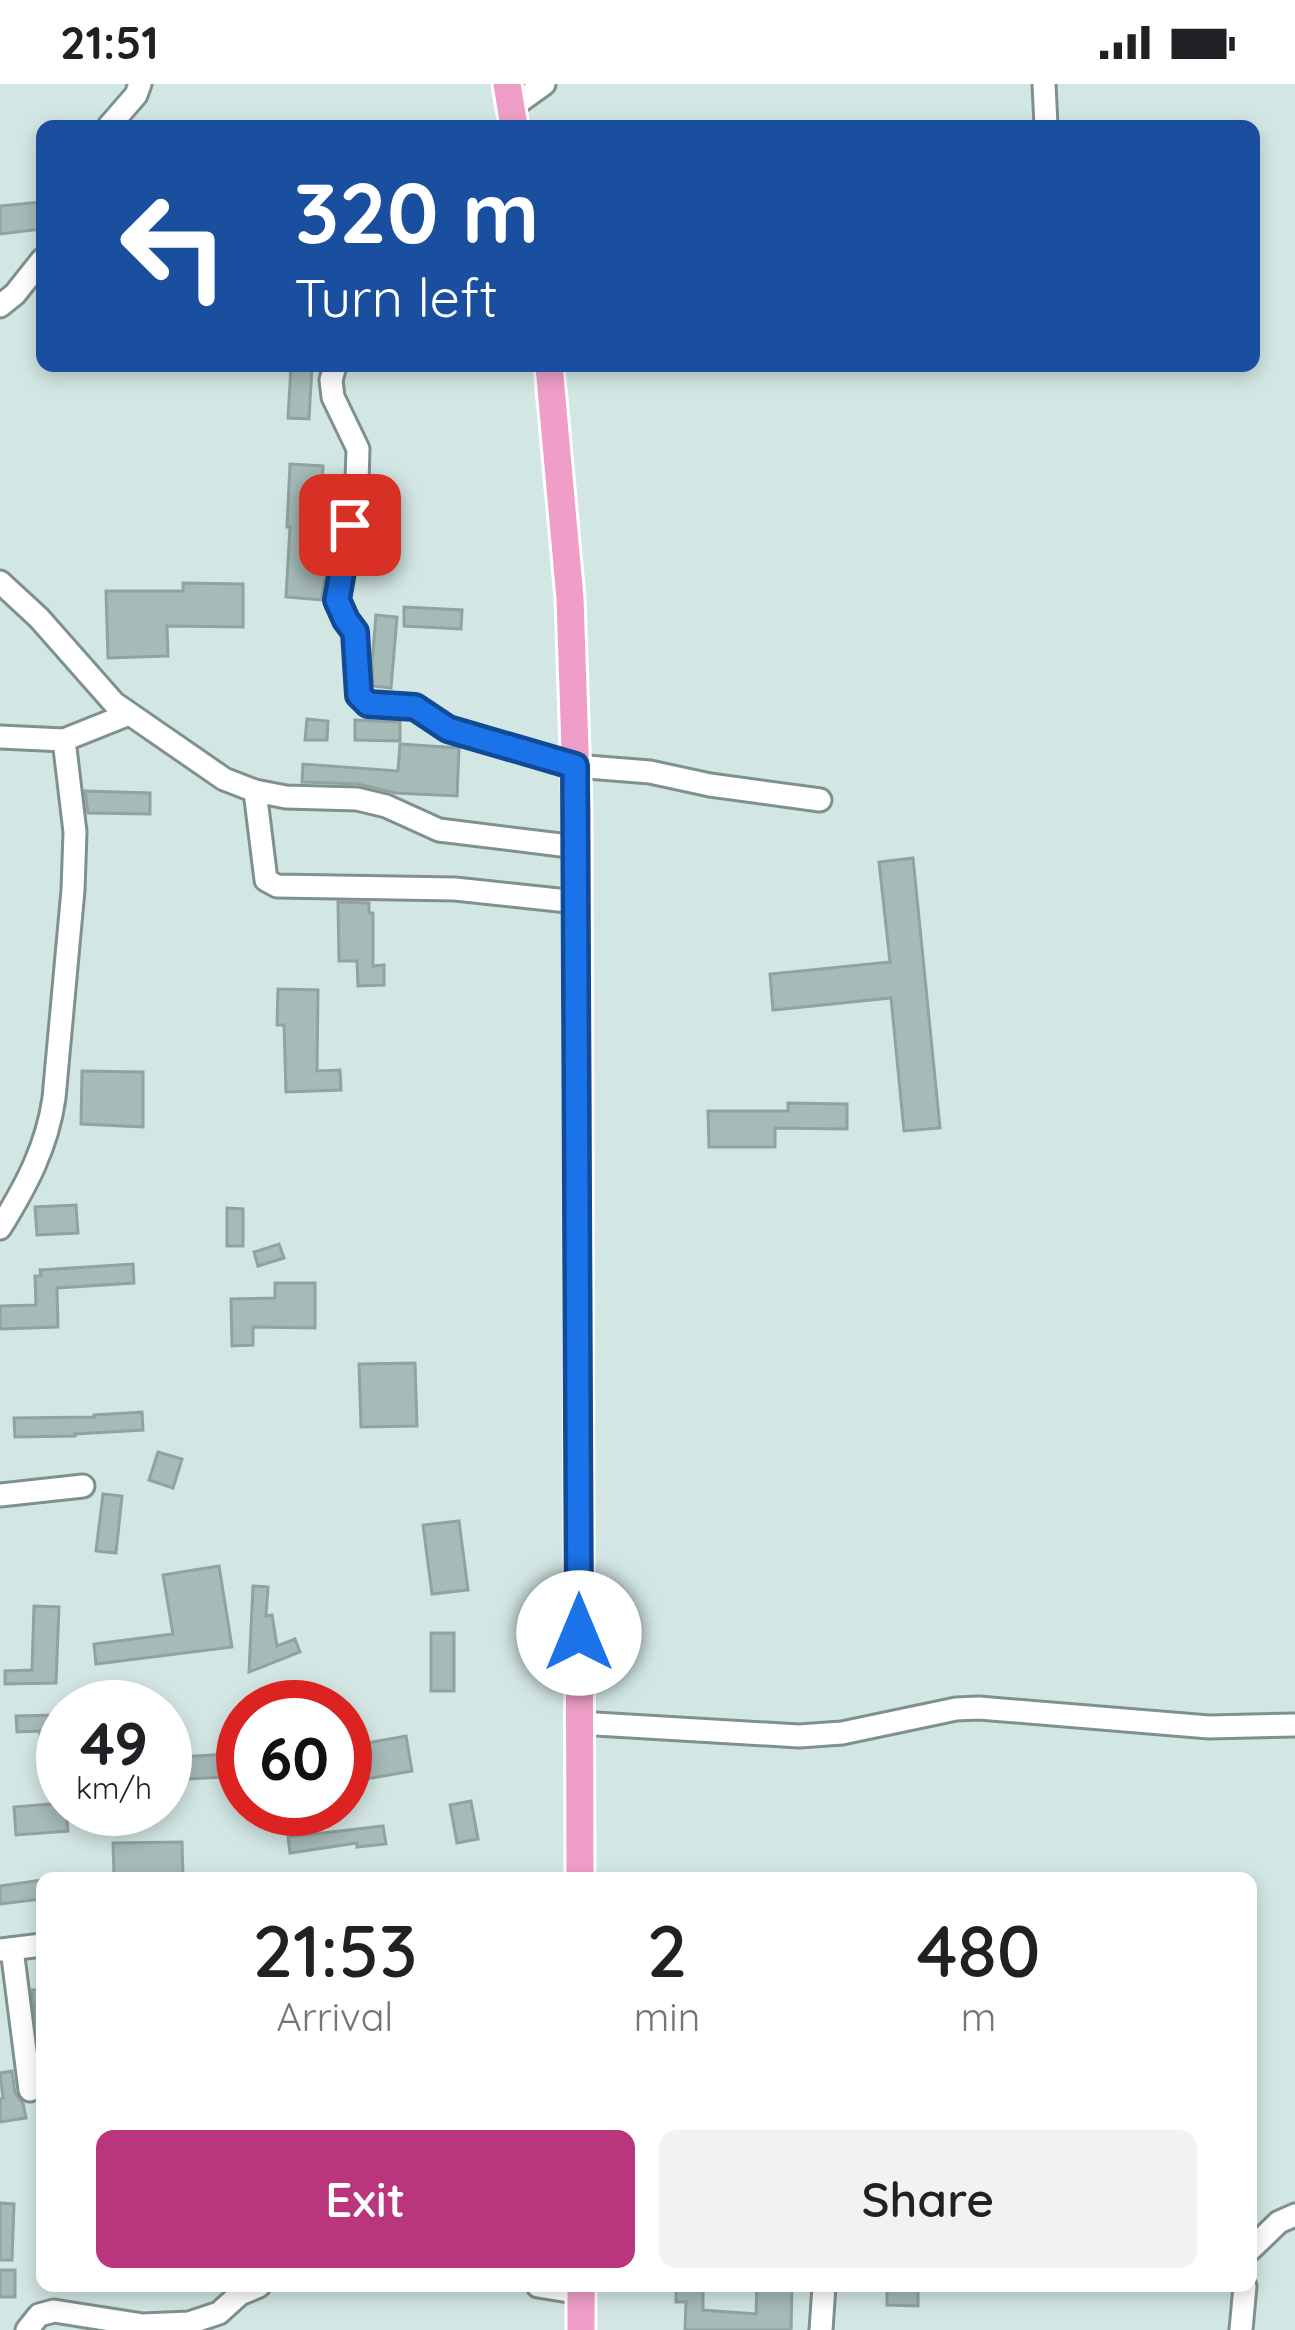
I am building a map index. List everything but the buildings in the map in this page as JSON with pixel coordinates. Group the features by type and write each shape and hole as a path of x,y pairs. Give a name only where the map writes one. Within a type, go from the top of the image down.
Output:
{"main road":[{"path":"550,372 570,598 577,847 580,1872"},
{"path":"581,2292 581,2330"}],"street":[{"path":"114,120 140,84"},
{"path":"511,106 544,84"},
{"path":"1044,84 1046,120"},
{"path":"0,306 36,268"},
{"path":"333,372 333,397 358,448 337,600 355,632 359,695 368,704 415,707 448,729 575,766 650,772 820,800"},
{"path":"0,582 114,703 224,778 286,797 357,799 386,806 439,830 577,847"},
{"path":"0,737 64,740 129,713"},
{"path":"0,1228 28,1184 49,1130 54,1098 75,832 64,740"},
{"path":"255,790 266,880 277,886 455,889 577,902"},
{"path":"0,1495 83,1486"},
{"path":"579,1724 800,1736 979,1708 1209,1727 1295,1725"},
{"path":"30,2090 6,1950 36,1947"},
{"path":"1257,2243 1279,2222 1295,2216"},
{"path":"27,2330 39,2315 54,2311 143,2325 189,2323 220,2313 245,2292"},
{"path":"821,2330 824,2292"},
{"path":"1241,2330 1244,2292"}],"route":[{"path":"350,525 337,600 355,632 359,695 368,704 415,707 448,729 575,766 579,1633"}]}
